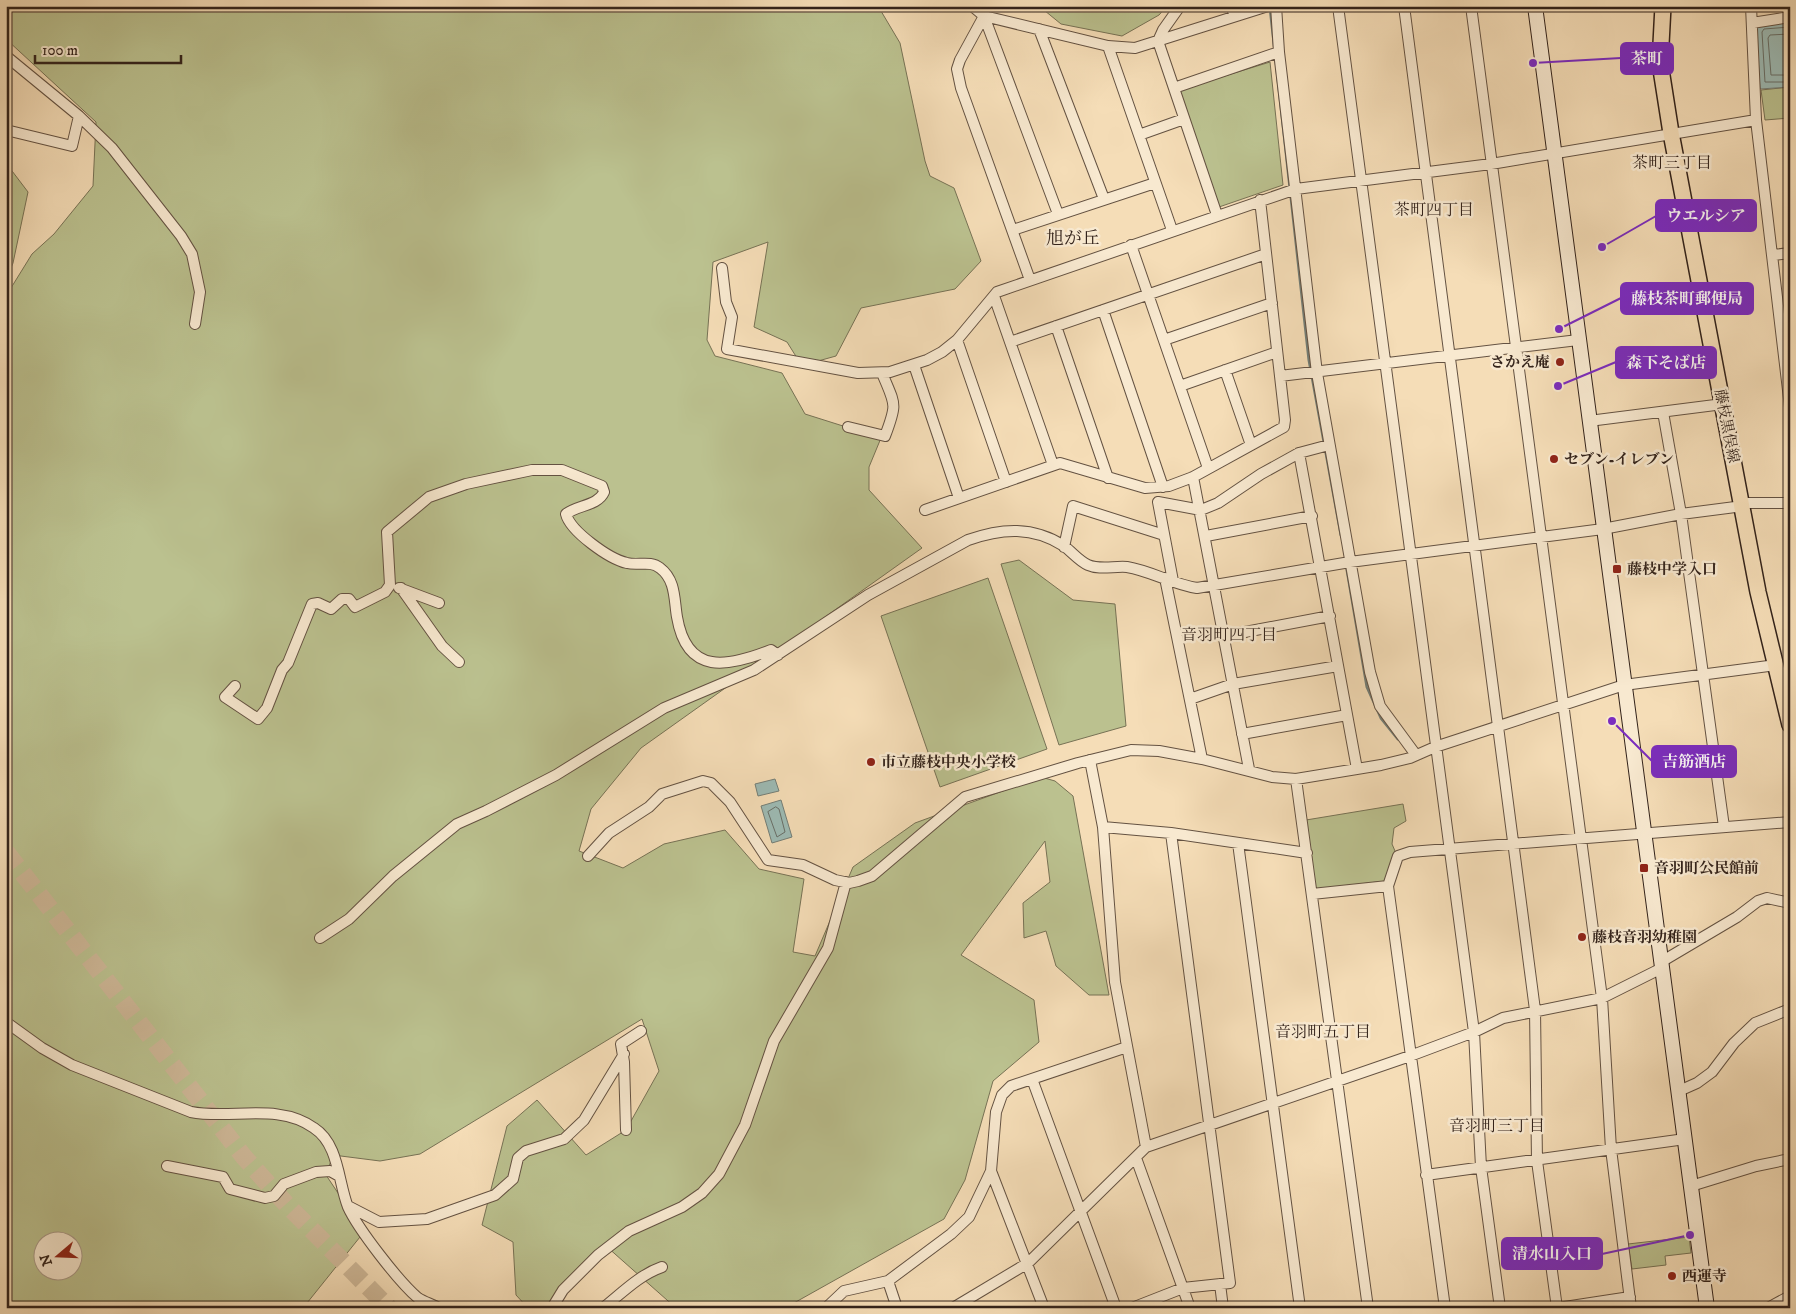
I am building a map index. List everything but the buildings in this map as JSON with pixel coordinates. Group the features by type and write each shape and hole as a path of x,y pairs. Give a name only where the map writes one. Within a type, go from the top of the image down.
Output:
{"main road":[{"name":"藤枝黒俣線","path":"1663,6 1660,63 1671,133 1758,592 1790,725"}],"street":[{"path":"972,6 984,16 1108,46 1135,48 1158,41 1233,11 1268,6"},
{"path":"1180,6 1163,30 1158,41 1217,215"},
{"path":"1276,6 1279,52 1317,373 1350,562 1376,696 1387,717 1416,755"},
{"path":"1338,6 1474,1032 1481,1167 1500,1308"},
{"path":"1404,6 1424,173 1535,1010 1537,1161 1557,1308 1631,1303 1611,1149 1602,998 1471,6"},
{"path":"1535,6 1707,1308"},
{"path":"1751,6 1756,120 1790,407"},
{"path":"984,16 1058,214"},
{"path":"984,16 964,49 957,69 961,88 1030,280"},
{"path":"1752,23 1790,17"},
{"path":"1039,29 1104,199"},
{"path":"1108,46 1172,230"},
{"path":"1174,88 1279,52"},
{"path":"6,56 79,116 112,148 181,236 192,254 200,292 195,324"},
{"path":"6,130 72,146 79,116"},
{"path":"1138,135 1184,119"},
{"path":"722,268 726,302 732,317 727,349 858,373 882,373 914,365 942,352 957,340 997,292 1172,230 1296,189 1491,164 1756,120"},
{"path":"1013,230 1155,183"},
{"path":"925,510 1060,463 1145,488 1163,487 1193,477 1284,427 1278,352 1260,200"},
{"path":"1131,245 1208,468"},
{"path":"1773,255 1790,253"},
{"path":"1010,342 1266,254"},
{"path":"994,296 1053,465"},
{"path":"1164,340 1272,303"},
{"path":"1103,310 1163,487"},
{"path":"1056,326 1108,478"},
{"path":"957,340 1006,482"},
{"path":"1280,376 1578,340"},
{"path":"1180,386 1278,352"},
{"path":"914,365 959,498"},
{"path":"1225,370 1251,445"},
{"path":"848,427 886,436 895,411 882,373"},
{"path":"1589,421 1723,404"},
{"path":"1663,412 1681,514 1724,827"},
{"path":"1202,759 1169,580 1158,502 1201,510 1218,503 1261,474 1299,453 1329,445"},
{"path":"1299,453 1312,516 1356,769"},
{"path":"459,662 442,646 396,587 387,532 429,497 466,484 532,470 562,470 602,486 604,492 596,500 570,510 566,514 568,520 589,541 613,557 627,563 650,563 660,568 673,588 680,630 692,650 702,659 716,663 731,664 771,650 778,654"},
{"path":"1193,477 1206,536 1248,769"},
{"path":"320,938 349,919 392,876 457,824 486,812 556,775 664,708 739,677 868,596 968,540 996,532 1016,530 1044,536 1094,567 1126,567 1197,588 1350,562 1603,529 1681,514 1743,505 1790,503"},
{"path":"1064,547 1073,506 1164,535"},
{"path":"1206,536 1312,516"},
{"path":"235,686 225,697 258,719 275,692 282,670 288,662 312,604 318,603 331,609 342,599 349,598 355,607 396,587 439,603"},
{"path":"1224,636 1330,616"},
{"path":"588,856 608,833 649,807 662,794 702,781 711,783 730,802 768,860 803,865 820,875 846,882 872,876 965,797 1090,760 1131,750 1159,751 1248,769 1272,777 1296,779 1381,765 1416,755 1435,747 1624,685 1776,664"},
{"path":"1190,699 1233,684 1338,666"},
{"path":"1242,734 1347,715"},
{"path":"1090,760 1104,827 1115,982 1146,1147"},
{"path":"1296,779 1368,1308"},
{"path":"1445,1308 1388,886 1398,856 1410,852 1790,822"},
{"path":"1104,827 1170,833 1307,853"},
{"path":"1132,1308 1183,1288 1230,1283 1170,833"},
{"path":"1238,843 1300,1308"},
{"path":"552,1308 563,1290 598,1255 629,1231 682,1207 702,1193 719,1174 745,1125 774,1041 828,948 846,882"},
{"path":"1312,894 1388,886"},
{"path":"953,1308 968,1304 1028,1263 1146,1147 1410,1056 1474,1032 1503,1018 1535,1010 1602,998 1662,965 1737,917 1758,901 1767,898 1790,903"},
{"path":"1679,1091 1697,1083 1712,1072 1734,1043 1755,1023 1790,1009"},
{"path":"6,1022 42,1048 72,1065 191,1112 207,1115 273,1114 314,1128 330,1145 348,1206 356,1222 406,1287 420,1299 439,1308"},
{"path":"626,1130 624,1054 621,1044 641,1031"},
{"path":"826,1308 844,1291 888,1281 951,1234 969,1217 991,1171 996,1112 1002,1094 1011,1086 1127,1047"},
{"path":"348,1206 380,1222 427,1219 495,1195 513,1179 518,1158 526,1150 564,1139 584,1120 624,1054"},
{"path":"1032,1079 1116,1308"},
{"path":"1426,1175 1685,1139"},
{"path":"1136,1158 1190,1308"},
{"path":"1691,1186 1756,1166 1790,1159"},
{"path":"167,1166 223,1176 230,1189 265,1198 274,1196 284,1184 316,1172 330,1171 339,1176"},
{"path":"991,1171 1044,1308"},
{"path":"602,1308 644,1273 662,1267"},
{"path":"888,1281 897,1308"},
{"path":"1220,1284 1223,1308"},
{"path":"1768,1308 1790,1296"}],"green space":[{"path":"6,6 878,6 900,43 925,161 930,176 954,188 981,261 955,289 861,308 836,356 818,361 797,358 787,342 754,327 768,242 713,262 707,340 715,356 782,373 805,414 881,438 869,467 869,490 922,548 641,748 591,809 579,851 623,868 664,844 725,830 759,869 804,879 793,952 815,956 853,867 915,823 1041,777 1055,781 1073,796 1109,995 1089,995 1056,966 1046,931 1024,938 1023,903 1050,882 1045,841 961,955 1034,1000 1039,1042 993,1081 965,1180 944,1219 785,1308 676,1308 606,1246 552,1303 544,1308 528,1308 516,1295 513,1242 482,1225 507,1126 537,1100 586,1155 626,1130 659,1071 642,1019 420,1154 380,1161 333,1155 326,1175 364,1232 303,1308 6,1308 6,296 32,254 54,234 93,186 96,122 6,39"},
{"path":"1039,6 1167,6 1159,15 1122,36 1061,24"},
{"path":"1270,62 1283,185 1219,207 1179,90"},
{"path":"1790,87 1790,118 1765,120 1761,90"},
{"path":"6,163 28,192 13,263 6,281"},
{"path":"1019,560 1073,600 1115,604 1126,726 1059,745 1001,564"},
{"path":"988,578 1047,749 940,787 881,616"},
{"path":"1403,804 1406,821 1394,828 1392,844 1395,851 1386,881 1315,889 1306,820"},
{"path":"1689,1237 1691,1253 1665,1256 1666,1265 1632,1269 1628,1244"}],"water":[{"path":"1790,22 1790,87 1760,89 1756,25"},
{"path":"775,779 779,791 758,796 755,784"},
{"path":"781,800 792,837 772,843 761,806"}],"waterway":[{"path":"1270,7 1309,360 1341,535"},
{"path":"1346,564 1367,687 1381,718 1398,739"}],"tunnel":[{"path":"6,852 244,1157 287,1205 389,1308"}],"place":[{"name":"茶町","path":"1533,63"},
{"name":"ウエルシア","path":"1602,247"},
{"name":"藤枝茶町郵便局","path":"1559,329"},
{"name":"さかえ庵","path":"1560,362"},
{"name":"森下そば店","path":"1558,386"},
{"name":"セブン-イレブン","path":"1554,459"},
{"name":"藤枝中学入口","path":"1617,569"},
{"name":"吉筋酒店","path":"1612,721"},
{"name":"市立藤枝中央小学校","path":"871,762"},
{"name":"音羽町公民館前","path":"1644,868"},
{"name":"藤枝音羽幼稚園","path":"1582,937"},
{"name":"清水山入口","path":"1690,1235"},
{"name":"西運寺","path":"1672,1276"}],"district":[{"name":"茶町三丁目","path":"1672,162"},
{"name":"茶町四丁目","path":"1434,209"},
{"name":"旭が丘","path":"1073,238"},
{"name":"音羽町四丁目","path":"1229,634"},
{"name":"音羽町五丁目","path":"1323,1031"},
{"name":"音羽町三丁目","path":"1497,1125"}]}
